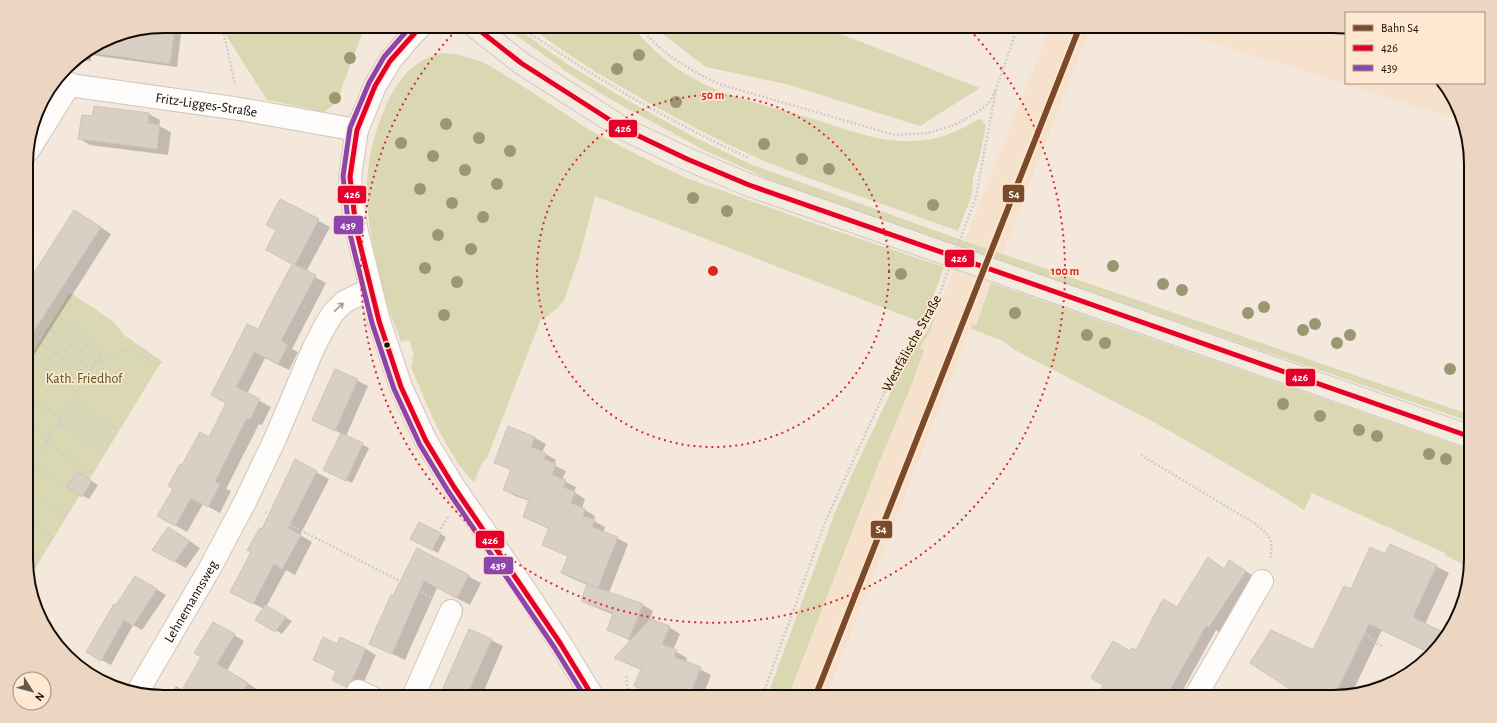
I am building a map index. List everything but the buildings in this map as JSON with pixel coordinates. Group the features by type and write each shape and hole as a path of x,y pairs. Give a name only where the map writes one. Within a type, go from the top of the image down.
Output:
{"main road":[{"path":"483,33 521,63 624,128 687,159 749,185 807,207 1464,435"}],"street":[{"path":"414,33 390,61 375,86 357,130 350,177 356,228 371,290 379,320 401,387 426,441 454,487 556,636 589,690"},
{"name":"Fritz-Ligges-Straße","path":"63,84 240,109 357,130"},
{"path":"36,136 63,84"},
{"name":"Lehnemannsweg","path":"140,687 207,574 245,502 275,439 319,337 333,313 344,302 371,290"},
{"path":"1205,690 1262,581"},
{"path":"416,690 451,611"}],"path":[{"path":"224,33 240,109"},
{"path":"531,33 564,57 609,85 667,118 716,143 750,158"},
{"path":"647,33 668,55 698,74 719,84 895,135 928,133 957,124 989,103 996,89"},
{"name":"Westfälische Straße","path":"765,690 836,496 897,365 907,347 934,309 976,197 996,89 1016,33"},
{"path":"956,233 963,236"},
{"path":"60,317 90,338 86,344"},
{"path":"56,324 101,354 33,463 67,487"},
{"path":"51,331 96,362"},
{"path":"47,338 92,369"},
{"path":"43,345 87,376"},
{"path":"96,362 130,348 155,364"},
{"path":"38,352 83,383"},
{"path":"33,360 78,391"},
{"path":"72,400 119,430"},
{"path":"33,401 110,445"},
{"path":"67,409 114,438"},
{"path":"58,423 105,453"},
{"path":"33,428 49,438"},
{"path":"46,442 93,472"},
{"path":"1141,454 1254,523 1269,534"},
{"path":"33,495 66,517"},
{"path":"245,502 442,602 452,608 451,611"},
{"path":"442,528 440,528 448,517"},
{"path":"33,522 54,536"},
{"path":"33,553 40,558"},
{"path":"1365,633 1372,641 1382,646"},
{"path":"627,676 626,680 629,688 628,690"}],"shaded area":[{"path":"1048,33 1088,33 975,325 972,324 829,690 791,690 880,460 910,389 924,350 920,349 929,333"},
{"path":"1181,33 1345,34 1345,84 1437,84 1456,119"}],"green space":[{"path":"224,33 362,33 336,103 324,112 267,100"},
{"path":"513,33 524,33 567,64 627,100 694,137 750,164 956,238 1464,413 1464,420 951,244 775,182 704,150 608,98"},
{"path":"539,33 638,33 650,46 671,64 686,74 716,89 748,101 875,138 901,141 923,141 964,128 979,119 982,120 986,126 979,159 973,178 972,195 958,231 810,179 762,160 674,117 645,101 561,49"},
{"path":"661,33 838,33 980,88 920,126 786,84 706,67"},
{"path":"441,53 456,54 483,62 593,132 689,179 944,267 929,307 918,321 595,196 580,255 564,300 558,308 541,319 487,458 482,463 474,482 464,472 455,459 430,412 411,367 413,362 412,357 414,356 410,342 408,340 401,342 384,296 372,239 367,200 367,182 372,144 386,105 401,79 414,66 431,56"},
{"path":"991,283 1464,448 1464,564 1445,555 1445,553 1312,493 1304,510 1161,426 1015,350 1003,341 971,329 972,324 976,325"},
{"name":"Kath. Friedhof","path":"71,293 113,321 124,335 163,362 160,364 34,571 33,352"},
{"path":"938,311 929,333 920,348 924,350 910,389 880,460 791,690 770,690 834,515 905,362 925,334"}],"rail line":[{"name":"S4","path":"818,690 1077,33"}],"transit line":[{"name":"439","path":"405,33 384,57 369,83 350,128 343,176 349,230 372,323 394,389 420,445 448,491 554,647 581,690"},
{"name":"426","path":"415,33 390,61 375,86 357,130 350,177 356,228 379,321 401,387 426,441 454,487 560,643 589,690"},
{"name":"426","path":"483,33 521,63 624,129 687,159 749,185 1464,435"}]}
